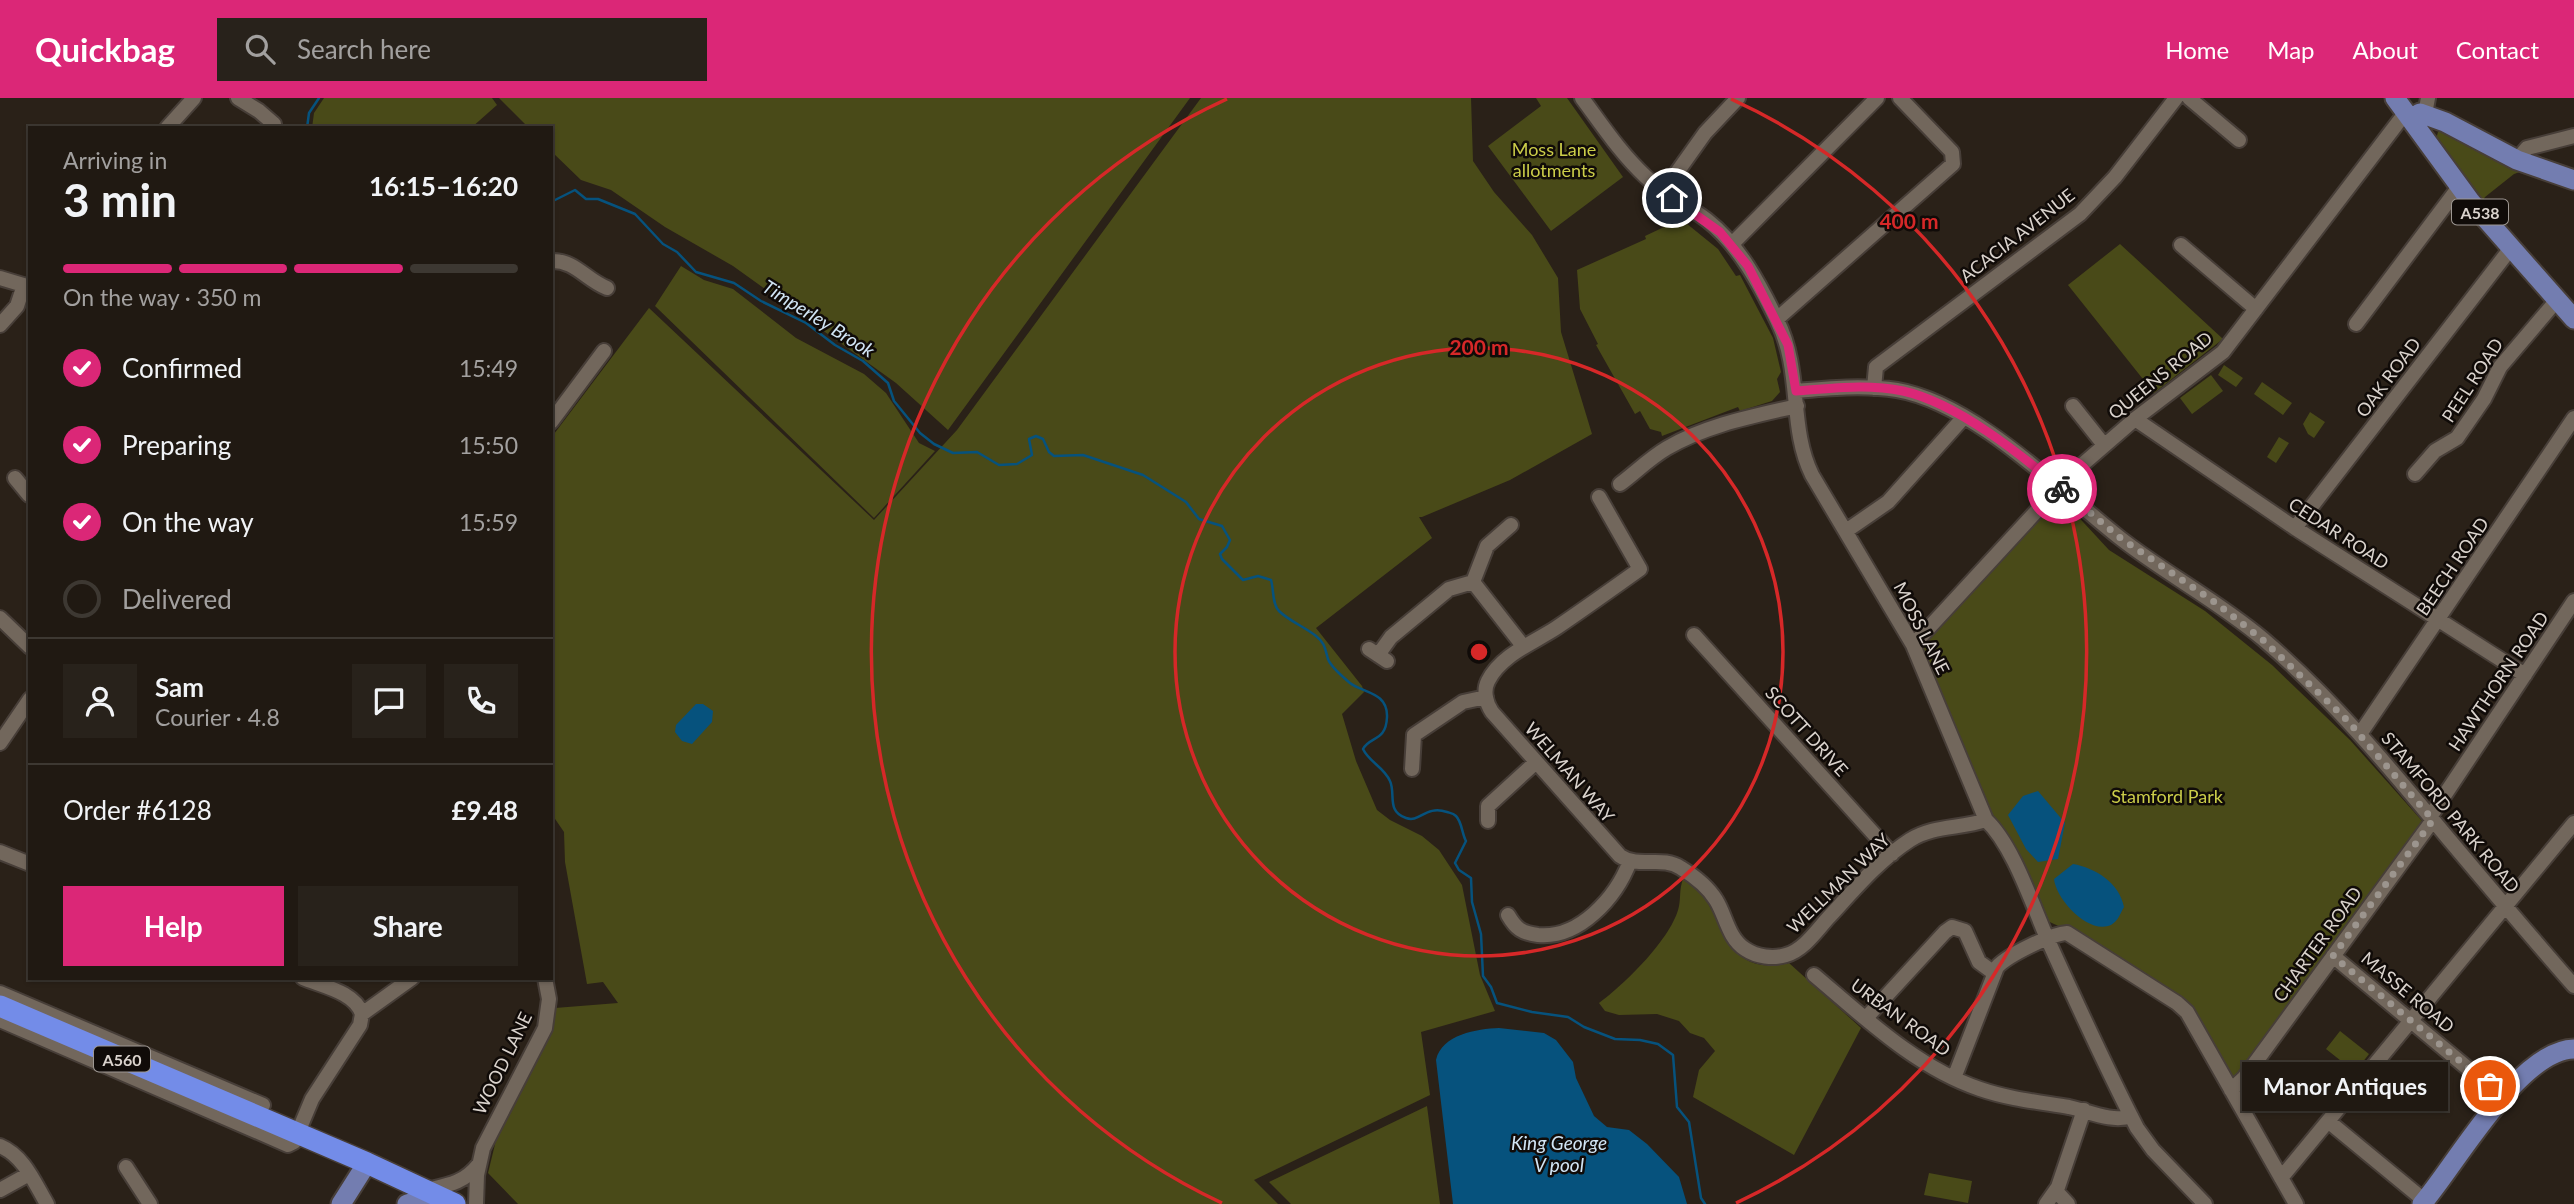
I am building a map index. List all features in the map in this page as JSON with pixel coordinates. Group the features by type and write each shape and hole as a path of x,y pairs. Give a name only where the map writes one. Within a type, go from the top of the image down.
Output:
{"highway":[{"name":"A560","path":"0,1006 232,1099 298,1134 439,1196"}],"main road":[{"path":"2413,108 2517,160 2574,180"},
{"name":"A538","path":"2413,108 2459,187 2574,319"},
{"path":"2423,1202 2486,1119 2525,1075 2546,1058 2574,1047"},
{"path":"341,1204 367,1163"},
{"path":"407,1204 439,1196"}],"street":[{"path":"169,126 194,98"},
{"path":"238,98 258,103 274,124"},
{"name":"MOSS LANE","path":"1582,98 1629,159 1663,192 1706,220 1732,244 1748,266 1777,319 1790,353 1805,461 1815,482 1913,645 1986,820 1997,831 2009,853 2131,1116 2147,1144 2202,1203"},
{"path":"1663,192 1709,129 1738,98"},
{"path":"1732,244 1877,98"},
{"path":"1777,319 1954,164 1952,152 1900,98"},
{"name":"ACACIA AVENUE","path":"1874,388 1876,367 2080,214 2115,177 2176,98"},
{"path":"2189,98 2239,140"},
{"name":"QUEENS ROAD","path":"1913,645 2059,487 2135,419 2223,352 2413,108"},
{"path":"2517,160 2526,148 2574,136"},
{"path":"2356,324 2459,187"},
{"path":"2181,245 2256,309"},
{"name":"OAK ROAD","path":"2295,528 2511,248"},
{"path":"553,261 568,263 584,279 607,288"},
{"path":"0,278 27,286 17,306 0,325"},
{"name":"PEEL ROAD","path":"2415,474 2435,451 2458,438 2484,399 2500,367 2557,300"},
{"path":"553,419 604,351"},
{"name":"STAMFORD PARK ROAD","path":"1619,484 1643,464 1677,443 1797,399 1874,388 1896,390 1923,397 1964,417 2038,469 2119,537 2216,603 2263,640 2330,702 2574,986"},
{"path":"2073,406 2104,445"},
{"path":"1846,531 1888,502 1964,417"},
{"name":"BEECH ROAD","path":"2360,734 2574,418"},
{"name":"CEDAR ROAD","path":"2135,419 2295,528 2525,675"},
{"path":"15,478 28,492"},
{"path":"1412,769 1414,735 1463,702 1486,697 1486,687 1492,675 1523,646 1552,630 1640,569 1599,497"},
{"path":"1474,582 1487,546 1511,525"},
{"path":"1474,582 1523,646"},
{"path":"1378,655 1391,637 1448,589 1474,582"},
{"name":"HAWTHORN ROAD","path":"2432,818 2574,601"},
{"path":"0,618 28,645"},
{"name":"SCOTT DRIVE","path":"1694,635 1892,854"},
{"name":"WELMAN WAY","path":"1486,697 1492,712 1612,847 1630,861"},
{"path":"0,743 28,702"},
{"path":"1488,821 1488,806 1536,762"},
{"name":"CHARTER ROAD","path":"2231,1090 2246,1075 2432,818"},
{"name":"WELLMAN WAY","path":"1630,861 1669,862 1690,874 1715,898 1733,936 1747,950 1768,957 1786,955 1796,951 1892,854 1910,840 1930,830 1967,826 1986,820"},
{"path":"2281,1178 2574,823"},
{"path":"0,852 28,863"},
{"path":"1508,915 1517,935 1545,936 1570,931 1583,923 1612,892 1630,861"},
{"path":"1866,1018 1945,932 1952,928 1965,931 1979,962 1993,973"},
{"path":"1954,1078 1993,973 2005,960 2048,939 2069,933 2181,1006 2191,1019 2295,1204"},
{"name":"MASSE ROAD","path":"2333,956 2490,1086"},
{"name":"URBAN ROAD","path":"1814,975 1907,1050 1954,1078 2003,1096 2116,1118 2131,1116"},
{"path":"362,1014 409,980"},
{"name":"WOOD LANE","path":"476,1204 479,1164 489,1134 545,1028 549,1010 545,980"},
{"path":"298,1134 310,1104 360,1026 362,1014 351,999 319,982"},
{"path":"0,993 232,1099"},
{"path":"0,1020 257,1113"},
{"path":"2046,1204 2056,1191 2084,1110"},
{"path":"2328,1121 2423,1202"},
{"path":"0,1146 17,1156 47,1204"},
{"path":"439,1196 469,1176 479,1164"},
{"path":"126,1167 150,1204"},
{"path":"0,1190 29,1174"},
{"path":"2056,1191 2068,1204"}],"green space":[{"path":"324,98 492,98 497,105 473,126 312,126 314,113"},
{"path":"499,98 1190,98 948,430 896,383 733,266 665,227 611,190 581,180 553,153 553,126 527,126"},
{"path":"1201,98 1471,98 1473,161 1494,192 1532,235 1558,278 1561,332 1592,434 1510,480 1419,517 1432,538 1316,628 1362,686 1364,692 1342,714 1356,761 1377,810 1390,820 1422,836 1439,850 1462,885 1480,975 1495,1011 1421,1032 1430,1095 1254,1180 1278,1204 518,1204 488,1173 497,1136 547,1039 555,1008 618,1003 603,982 587,984 565,862 564,832 553,816 553,435 649,308 874,520 957,430"},
{"name":"Moss Lane allotments","path":"1536,98 1567,98 1623,177 1551,231 1488,146 1541,106"},
{"path":"2438,132 2446,132 2520,172 2514,174 2482,202 2436,139"},
{"path":"1681,219 1718,249 1736,276 1740,275 1773,338 1781,372 1777,379 1780,392 1772,401 1740,411 1738,407 1662,436 1661,432 1650,429 1640,411 1635,414 1596,345 1598,344 1580,309 1577,270 1646,239 1645,236"},
{"path":"2120,244 2223,339 2154,393 2068,285"},
{"path":"681,266 704,280 733,289 796,338 864,374 886,393 919,443 935,451 874,518 655,306"},
{"path":"2224,365 2243,378 2236,387 2218,375"},
{"path":"2211,375 2223,391 2192,414 2180,398"},
{"path":"2262,382 2292,403 2283,415 2254,394"},
{"path":"2310,412 2325,422 2314,438 2308,434 2303,424"},
{"path":"2279,437 2289,443 2276,463 2267,457"},
{"name":"Stamford Park","path":"2059,496 2109,550 2205,611 2272,665 2350,740 2423,822 2245,1069 2228,1080 2193,1017 2065,929 2041,918 1974,780 1918,644"},
{"path":"1683,879 1704,897 1726,938 1743,958 1770,965 1789,963 1861,1028 1794,1155 1693,1097 1699,1070 1715,1051 1704,1038 1690,1033 1679,1021 1657,1014 1619,1015 1605,1011 1599,1003 1634,973 1658,946 1675,918"},
{"path":"2340,1031 2369,1054 2355,1072 2326,1049"},
{"path":"1427,1106 1440,1204 1291,1204 1269,1182"},
{"path":"1929,1173 1972,1181 1968,1203 1924,1195"}],"water":[{"path":"696,704 703,704 713,711 712,722 692,744 682,741 675,732 676,725"},
{"path":"2038,791 2065,823 2058,859 2038,862 2026,849 2008,815 2023,796"},
{"path":"2073,864 2097,873 2117,890 2124,907 2111,925 2102,927 2083,920 2061,896 2054,879"},
{"name":"King George V pool","path":"1499,1028 1544,1033 1556,1040 1573,1062 1576,1078 1594,1116 1607,1127 1629,1130 1647,1144 1679,1177 1687,1204 1453,1204 1436,1060 1445,1044 1453,1039 1471,1032"}],"waterway":[{"name":"Timperley Brook","path":"307,126 309,113 319,98"},
{"name":"Timperley Brook","path":"553,201 575,190 586,199 598,199 635,214 663,244 677,252 696,272 734,283 761,301 806,323 835,345 863,361 888,383 894,401 920,433 934,444 953,453 977,452 999,465 1017,464 1032,455 1029,439 1036,436 1043,439 1054,456 1083,455 1143,475 1186,502 1199,519 1222,526 1230,540 1220,554 1222,559 1243,580 1258,576 1271,580 1274,601 1279,611 1319,639 1330,662 1344,678 1374,694 1383,703 1387,717 1384,731 1363,749 1390,781 1396,811 1411,819 1439,810 1453,814 1458,819 1466,841 1455,863 1459,870 1471,878 1472,902 1481,934 1483,976 1497,1003 1568,1017 1584,1027 1615,1039 1658,1044 1673,1055 1677,1107 1689,1122 1701,1198 1705,1204"}],"way so far":[{"path":"2062,489 2119,537 2237,619 2295,668 2347,720 2433,820 2333,956 2490,1086"}],"place":[{"name":"Manor Antiques","path":"2490,1086"}],"route":[{"path":"1672,198 1726,237 1748,266 1788,345 1796,391 1874,388 1896,390 1930,399 1979,428 2062,489"}]}
